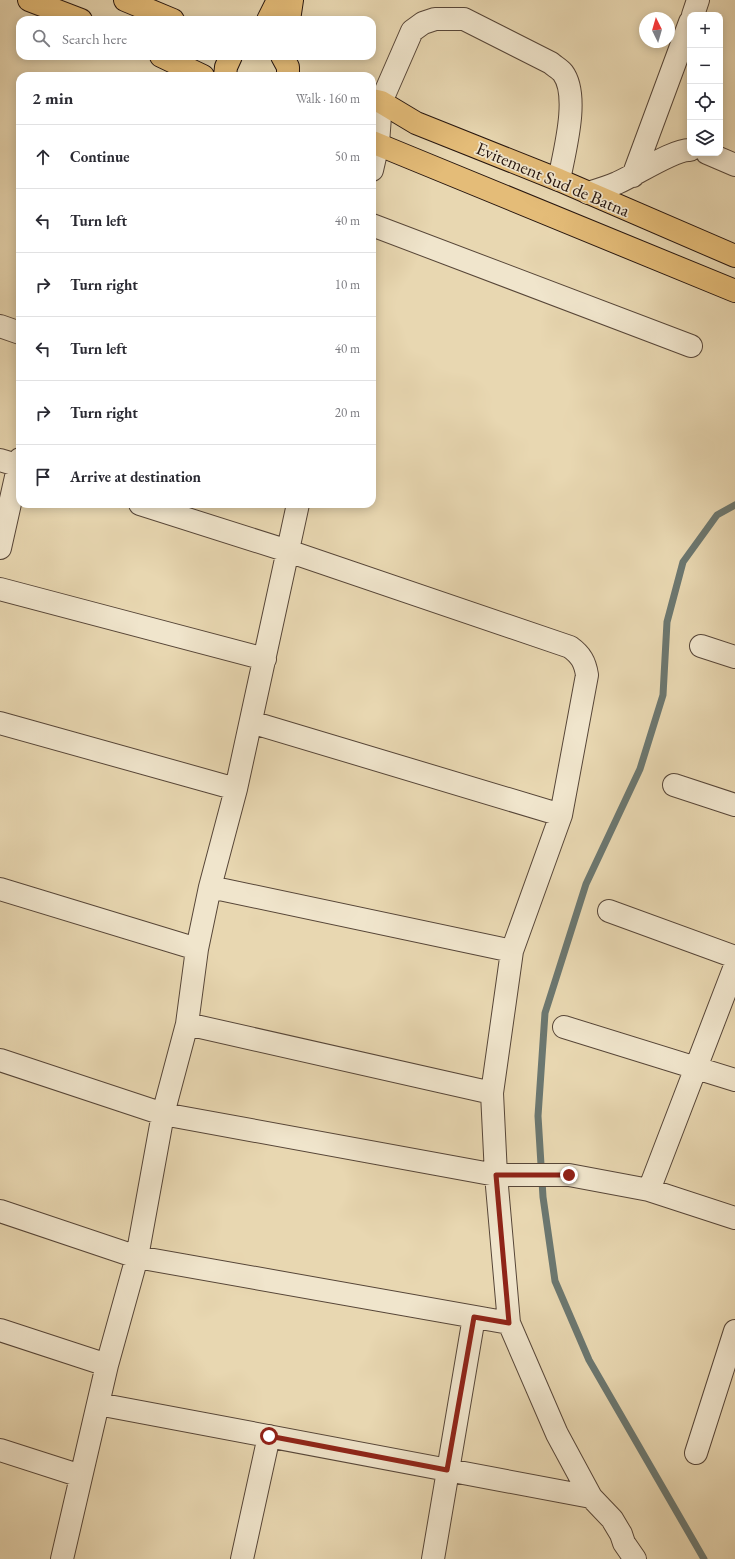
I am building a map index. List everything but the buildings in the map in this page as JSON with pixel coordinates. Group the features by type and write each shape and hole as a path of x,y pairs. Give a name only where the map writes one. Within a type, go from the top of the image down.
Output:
{"main road":[{"path":"29,0 71,16"},
{"path":"125,0 163,16"},
{"path":"270,16 278,0"},
{"path":"290,16 292,0"},
{"path":"169,60 195,72"},
{"path":"226,72 229,60"},
{"name":"Evitement Sud de Batna","path":"377,101 416,123 559,180 735,256"},
{"name":"Evitement Sud de Batna","path":"376,143 735,292"}],"street":[{"path":"694,12 698,0"},
{"path":"376,122 377,101 412,31 423,23 435,18 464,19 550,63 563,72 570,90 570,114 559,180"},
{"path":"633,176 687,30"},
{"path":"588,193 617,183 670,156 687,150"},
{"path":"714,156 735,165"},
{"path":"376,227 691,346"},
{"path":"0,326 16,332"},
{"path":"0,548 15,463"},
{"path":"160,508 570,647 584,660 587,675 560,815 512,951 492,1093 496,1175 509,1323 557,1434 591,1498 612,1519 621,1534 625,1554"},
{"path":"62,1559 107,1365 137,1257 163,1114 186,1024 197,949 210,887 236,789 297,508"},
{"path":"0,589 264,659"},
{"path":"701,646 735,657"},
{"path":"251,722 560,815"},
{"path":"0,723 236,789"},
{"path":"674,785 735,805"},
{"path":"210,887 512,951"},
{"path":"0,889 197,949"},
{"path":"609,911 735,957"},
{"path":"649,1190 735,966"},
{"path":"186,1024 492,1093"},
{"path":"564,1027 735,1080"},
{"path":"0,1060 163,1114 496,1175 569,1175 649,1190 735,1218"},
{"path":"0,1211 137,1257 509,1323"},
{"path":"433,1559 474,1317"},
{"path":"0,1330 107,1365"},
{"path":"696,1453 735,1330"},
{"path":"98,1404 591,1498"},
{"path":"242,1559 269,1436"},
{"path":"0,1450 81,1476"}],"waterway":[{"path":"704,1559 589,1360 555,1281 543,1197 538,1116 545,1013 586,884 640,769 663,695 667,622 683,562 717,515 735,505"}],"route":[{"path":"269,1436 447,1470 474,1317 509,1323 496,1175 569,1175"}]}
